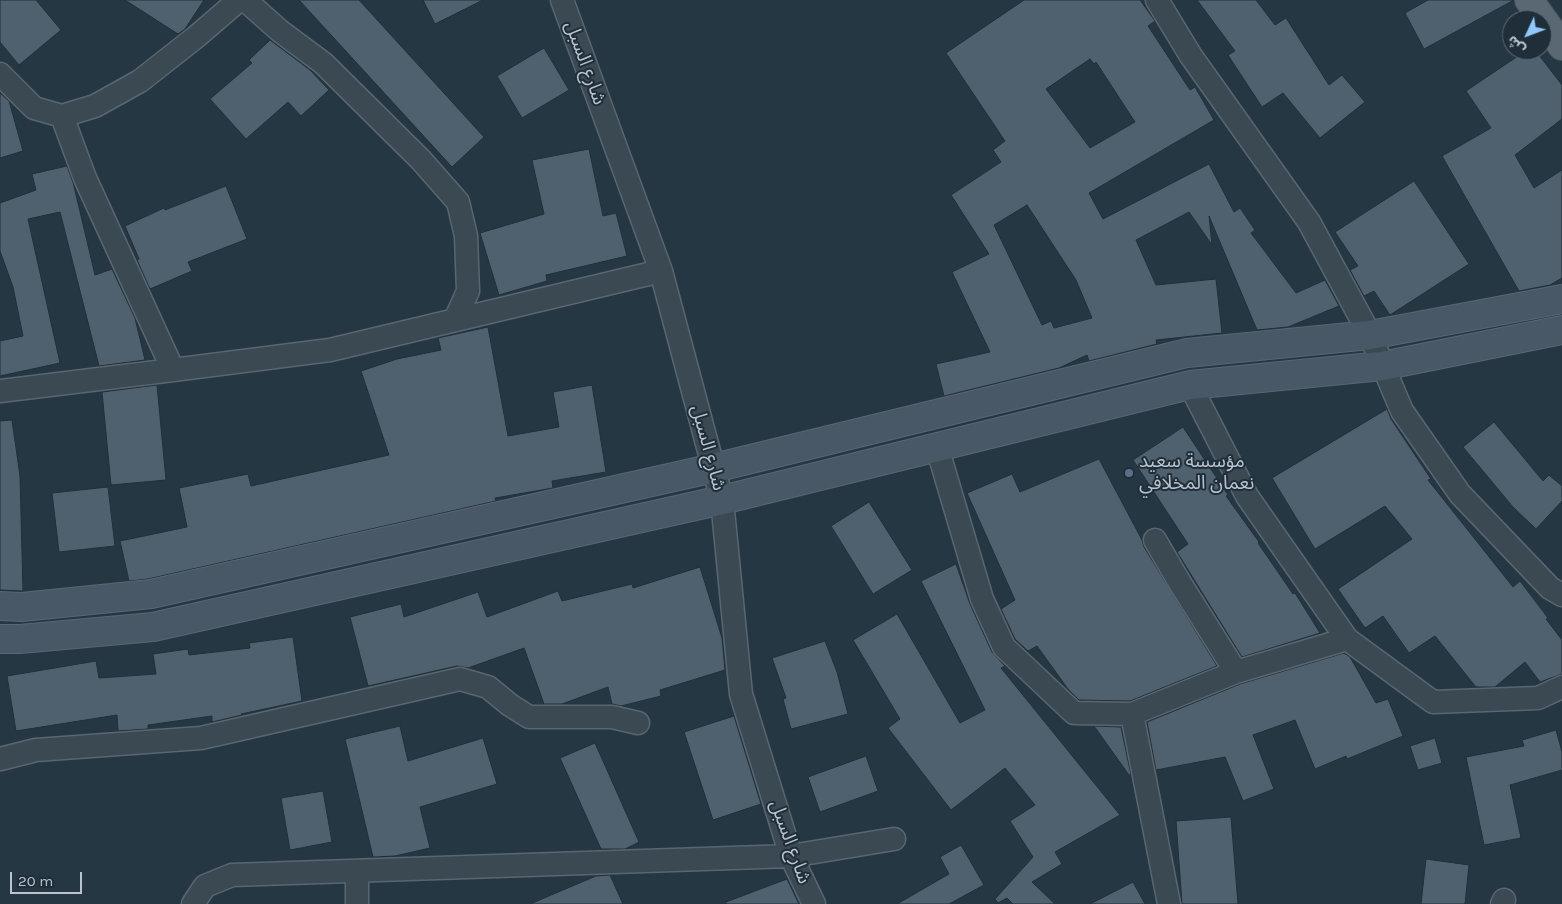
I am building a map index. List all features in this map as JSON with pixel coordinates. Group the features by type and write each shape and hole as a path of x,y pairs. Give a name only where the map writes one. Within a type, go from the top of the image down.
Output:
{"main road":[{"path":"1529,0 1562,46"},
{"path":"0,606 22,607 151,594 714,468 1187,353 1370,335 1562,299"},
{"path":"0,639 20,639 153,626 722,500 1190,385 1382,366 1562,330"}],"street":[{"path":"0,74 34,108 62,116 95,106 140,81 239,0"},
{"path":"245,0 280,31 323,63 421,160 458,202 466,236 468,291 455,320"},
{"name":"شارع السبل","path":"562,0 661,271 722,500 741,694 791,856 814,904"},
{"path":"1157,0 1191,56 1309,222 1370,335 1402,411 1460,494 1550,588 1562,595"},
{"path":"62,116 85,178 173,370"},
{"path":"0,391 330,350 661,271"},
{"path":"1190,385 1247,496 1347,640 1433,702 1538,698 1562,687"},
{"path":"937,447 982,599 1004,647 1074,714 1132,714 1236,672 1347,640"},
{"path":"1155,540 1236,672"},
{"path":"0,759 36,750 201,738 460,679 488,687 510,706 529,717 612,717 638,723"},
{"path":"1132,714 1169,904"},
{"path":"193,904 205,886 232,875 791,856 894,838"},
{"path":"357,871 357,904"}],"building":[{"path":"0,0 36,0 61,30 19,65 0,42"},
{"path":"125,0 204,0 185,29 178,34"},
{"path":"299,0 359,0 484,137 452,167"},
{"path":"423,0 483,0 435,24"},
{"path":"1024,0 1140,0 1155,21 1148,26 1190,90 1195,87 1214,120 1089,193 1103,219 1209,164 1234,212 1240,208 1255,230 1251,233 1296,293 1325,280 1339,306 1288,327 1257,330 1209,216 1212,245 1189,212 1136,240 1156,285 1216,279 1222,333 1156,340 1157,344 1089,361 1087,355 1059,368 944,396 936,364 990,352 952,272 989,254 951,195 1001,162 993,150 1005,141 946,53","holes":["1090,59 1094,64 1096,62 1135,122 1090,148 1046,89","1027,205 1076,280 1092,318 1054,328 1051,321 1042,325 994,225"]},
{"path":"1197,0 1256,0 1275,25 1286,18 1329,85 1342,75 1365,102 1320,138 1283,93 1262,107 1228,55 1235,51"},
{"path":"1428,0 1514,0 1424,49 1405,13"},
{"path":"270,40 310,70 329,90 301,116 288,102 246,139 210,99 252,63 249,60"},
{"path":"544,48 569,90 522,118 497,76"},
{"path":"1512,60 1543,60 1562,85 1562,119 1515,155 1534,188 1562,170 1562,278 1550,285 1519,291 1442,156 1491,128 1466,91"},
{"path":"0,93 9,101 23,151 0,158"},
{"path":"589,149 603,216 616,213 627,256 546,275 547,281 499,295 480,233 544,214 532,160"},
{"path":"67,166 73,182 95,275 112,269 135,318 145,360 99,366 60,212 28,219 60,363 0,376 0,341 23,336 13,287 0,251 0,203 36,190 32,174"},
{"path":"1414,181 1469,264 1390,315 1374,291 1364,296 1350,270 1358,266 1335,232"},
{"path":"226,186 247,239 188,262 192,271 150,289 125,226 164,208 165,210"},
{"path":"488,327 508,436 559,427 553,392 592,385 606,472 552,481 553,488 495,498 496,501 148,579 129,581 120,541 187,527 179,488 248,474 251,486 389,455 361,371 397,359 441,350 438,338"},
{"path":"157,385 166,480 111,485 102,392"},
{"path":"1387,409 1391,419 1431,479 1428,480 1513,587 1520,581 1548,618 1546,619 1562,640 1562,674 1540,682 1525,662 1495,687 1476,687 1435,636 1409,653 1383,616 1365,628 1338,589 1412,539 1385,506 1315,549 1272,478"},
{"path":"12,420 20,476 23,591 0,590 0,421"},
{"path":"1494,422 1543,481 1549,475 1562,486 1562,501 1536,529 1513,507 1463,447"},
{"path":"1183,427 1228,495 1226,496 1293,594 1295,593 1320,633 1242,657 1177,552 1188,544 1133,460"},
{"path":"1099,459 1144,547 1217,666 1130,701 1079,700 1068,689 1037,646 1028,651 1015,639 1001,609 1015,600 967,493 1012,474 1020,492"},
{"path":"108,487 115,546 59,552 52,493"},
{"path":"869,502 912,570 873,594 831,526"},
{"path":"956,564 970,604 992,652 1005,666 1001,668 1120,815 1055,852 1062,864 1032,882 1055,904 1013,904 1007,898 998,903 995,899 1033,857 1010,821 1035,805 1005,768 951,810 888,728 900,719 853,640 897,614 960,723 985,710 921,581"},
{"path":"700,567 722,638 725,670 660,690 661,696 621,706 612,704 608,687 562,704 544,704 524,648 468,668 457,666 368,686 350,617 401,604 404,617 478,592 487,617 558,591 562,601 632,584 633,588"},
{"path":"293,637 302,701 212,722 212,716 148,725 148,729 118,731 117,715 16,731 7,676 96,661 99,678 156,674 153,654 188,649 189,655 250,648 249,643"},
{"path":"825,641 837,672 848,714 791,729 783,699 786,698 772,658"},
{"path":"1344,653 1350,657 1376,703 1388,699 1403,736 1347,759 1346,756 1315,769 1295,720 1253,735 1274,789 1243,801 1225,757 1156,770 1147,722 1240,684"},
{"path":"734,716 761,804 713,820 684,732"},
{"path":"400,726 408,761 483,738 497,784 420,807 430,848 395,856 373,857 345,739"},
{"path":"1094,726 1121,727 1131,775 1129,775"},
{"path":"1556,730 1562,752 1562,770 1510,785 1521,838 1484,845 1466,757 1524,746 1522,740"},
{"path":"1435,738 1442,763 1418,770 1410,746"},
{"path":"595,743 639,842 625,849 601,849 560,758"},
{"path":"866,756 878,791 820,812 808,777"},
{"path":"323,791 332,842 290,850 281,798"},
{"path":"1231,817 1238,904 1182,904 1176,821"},
{"path":"961,845 984,885 949,904 897,904 949,874 940,857"},
{"path":"1426,859 1469,865 1465,904 1421,904"},
{"path":"610,875 623,904 530,904 596,876"},
{"path":"787,879 799,904 726,904 726,902"},
{"path":"1133,882 1145,904 1090,904"}],"place":[{"name":"مؤسسة سعيد نعمان المخلافي","path":"1129,473"}]}
